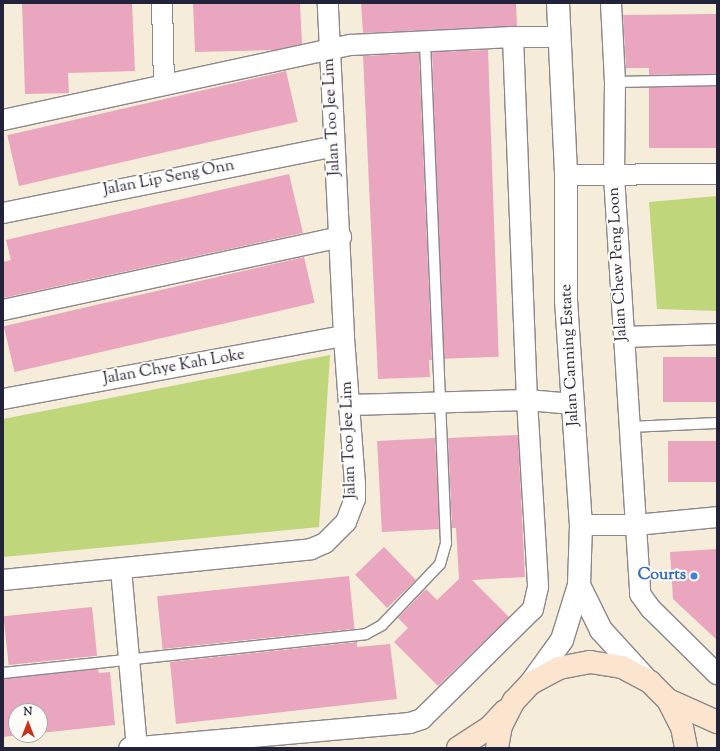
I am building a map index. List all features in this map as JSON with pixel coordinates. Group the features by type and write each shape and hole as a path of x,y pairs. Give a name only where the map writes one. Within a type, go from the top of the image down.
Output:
{"main road":[{"path":"458,748 490,727 531,683 559,668 590,662 622,667 650,682 668,700 682,727 686,748"},
{"path":"668,700 717,722"},
{"path":"497,748 501,726 514,701"}],"street":[{"path":"162,3 164,84"},
{"name":"Jalan Too Jee Lim","path":"3,580 296,551 325,543 346,522 355,499 350,405 344,336 341,237 334,146 328,3"},
{"name":"Jalan Canning Estate","path":"558,3 566,175 566,300 581,525 579,585 601,630 650,682"},
{"name":"Jalan Chew Peng Loon","path":"611,3 615,82 614,176 640,594 651,609 717,674"},
{"path":"3,120 164,84 329,51 351,45 513,37 560,37"},
{"path":"121,569 129,662 134,748 410,723 422,719 433,712 528,614 536,602 538,587 527,400 513,37"},
{"name":"Jalan Lip Seng Onn","path":"3,213 334,146"},
{"path":"566,175 614,176 717,174"},
{"path":"3,310 341,237"},
{"path":"624,337 717,334"},
{"name":"Jalan Chye Kah Loke","path":"3,399 344,336"},
{"path":"350,405 527,400 573,404"},
{"path":"581,525 636,525 717,517"},
{"path":"531,683 562,640 579,585"}],"lane":[{"path":"3,673 129,662 360,636 377,629 436,570 446,550 425,41"},
{"path":"615,82 717,80"},
{"path":"630,427 717,423"}],"green space":[{"path":"717,196 717,311 657,309 649,202"},
{"path":"330,355 319,527 3,557 3,419"}],"building":[{"path":"22,3 132,3 135,71 68,73 69,93 25,94"},
{"path":"193,3 300,3 302,44 275,50 195,52"},
{"path":"361,3 516,3 517,26 363,33"},
{"path":"717,14 717,74 649,75 649,68 626,68 623,15"},
{"path":"488,50 499,357 443,359 432,52"},
{"path":"419,53 432,360 429,360 430,377 378,379 363,56"},
{"path":"286,71 298,122 19,186 7,135"},
{"path":"649,86 717,86 717,148 649,148"},
{"path":"289,174 303,233 3,298 3,262 11,260 6,240"},
{"path":"304,257 315,303 14,372 4,326"},
{"path":"663,357 717,357 717,402 663,402"},
{"path":"518,435 525,577 472,580 509,617 438,686 394,642 408,628 398,618 426,589 437,600 459,579 456,528 452,528 448,438"},
{"path":"435,438 440,529 382,532 377,441"},
{"path":"668,441 717,441 717,482 668,482"},
{"path":"384,547 416,580 387,608 355,575"},
{"name":"Courts","path":"717,549 717,640 673,599 670,552"},
{"path":"349,576 355,629 163,649 157,596"},
{"path":"92,607 97,656 9,665 3,616"},
{"path":"357,642 357,647 390,644 397,699 176,724 170,662"},
{"path":"98,669 99,673 110,672 115,725 48,732 48,703 8,703 8,736 3,737 3,679"}],"place":[{"name":"Courts","path":"694,576"}]}
